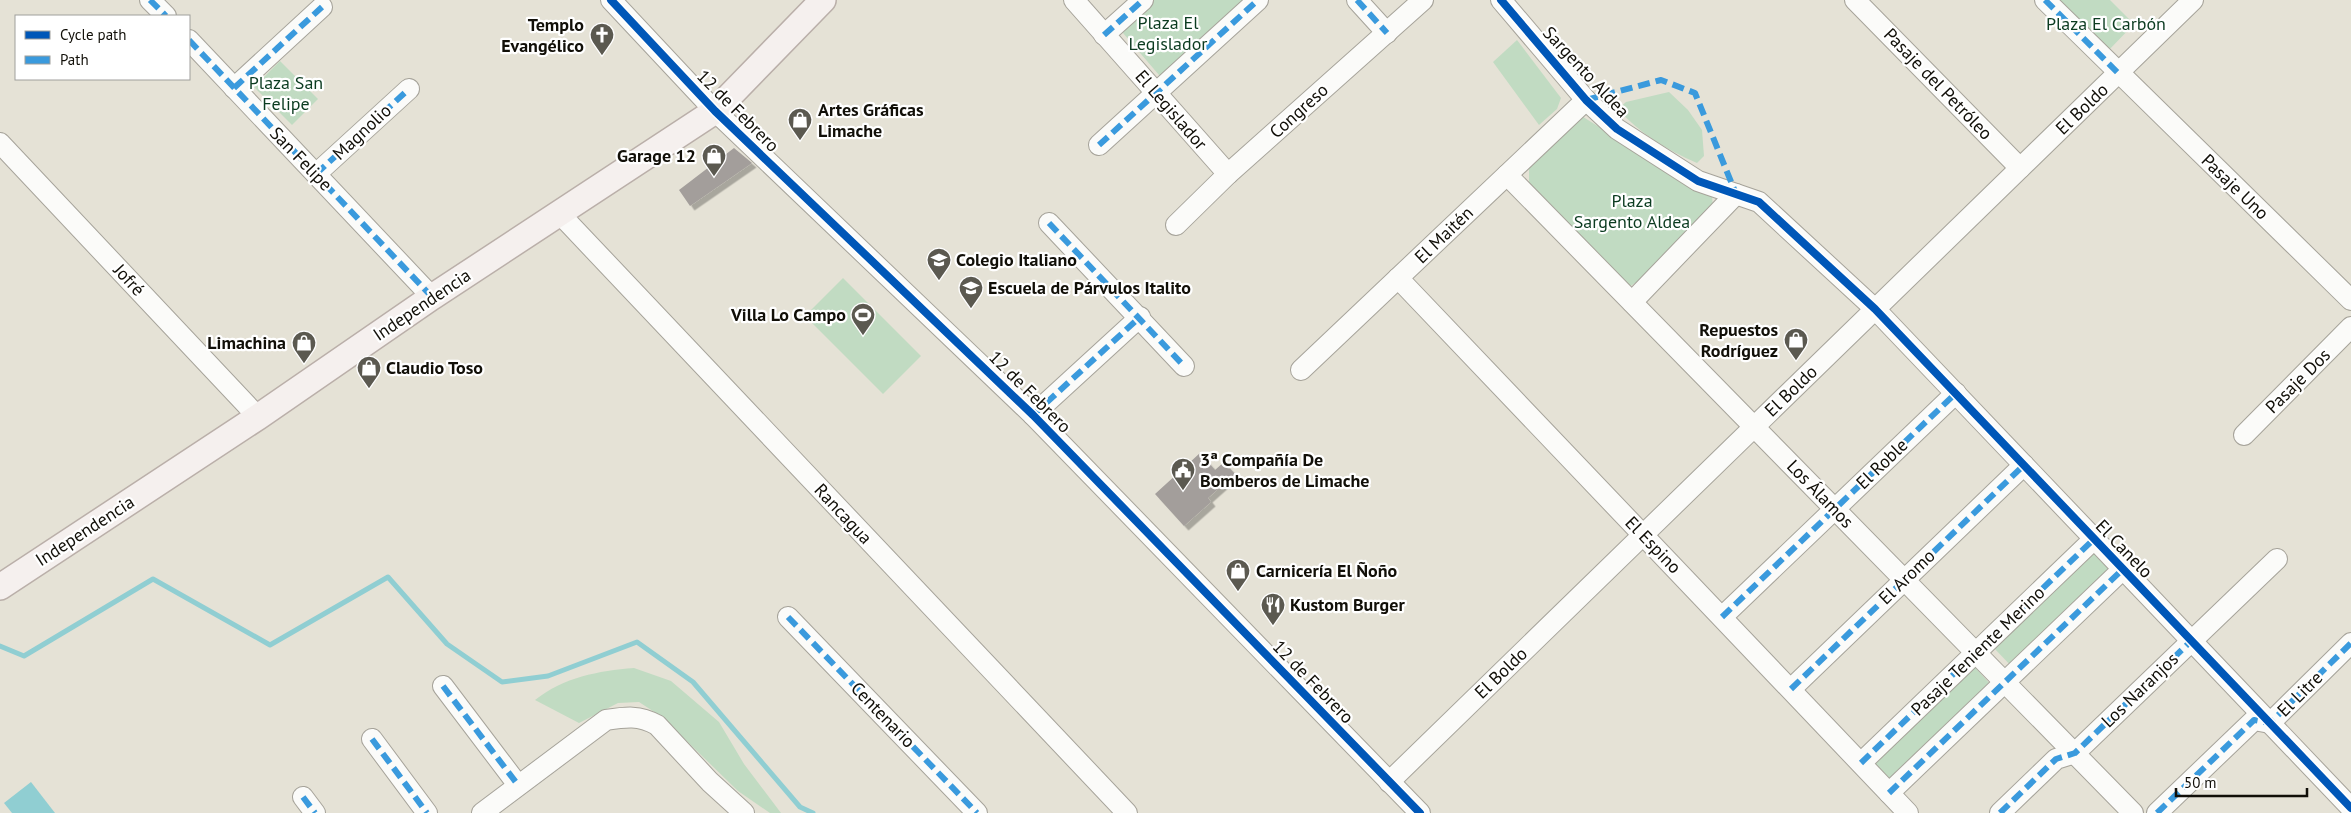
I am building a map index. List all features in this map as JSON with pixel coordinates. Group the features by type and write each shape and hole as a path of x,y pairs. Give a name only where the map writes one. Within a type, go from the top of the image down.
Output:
{"main road":[{"name":"Independencia","path":"0,587 258,417 432,297 715,111 824,0"}],"street":[{"name":"12 de Febrero","path":"611,0 715,111 1033,415 1420,813"},
{"name":"El Legislador","path":"1074,0 1228,174"},
{"path":"1104,35 1143,0"},
{"path":"1099,145 1258,0"},
{"path":"1357,0 1387,33"},
{"name":"Congreso","path":"1176,225 1228,174 1423,0"},
{"name":"Sargento Aldea","path":"1501,0 1586,100 1617,129 1698,181 1759,202 1876,309"},
{"name":"Pasaje del Petróleo","path":"1855,0 2020,168"},
{"name":"Pasaje Uno","path":"2045,0 2351,300"},
{"name":"El Boldo","path":"1389,782 2193,0"},
{"path":"234,88 322,7"},
{"name":"San Felipe","path":"190,41 432,297"},
{"name":"Magnolio","path":"316,174 409,89"},
{"name":"El Maitén","path":"1301,370 1586,100"},
{"name":"Jofré","path":"0,143 258,417"},
{"name":"Los Álamos","path":"1507,174 2133,813"},
{"path":"1632,302 1736,194"},
{"name":"Rancagua","path":"560,214 1127,813"},
{"path":"1049,223 1140,317 1184,366"},
{"name":"El Espino","path":"1398,278 1908,813"},
{"name":"El Canelo","path":"1876,309 2270,723 2347,807"},
{"path":"1033,415 1140,317"},
{"name":"Pasaje Dos","path":"2244,435 2351,327"},
{"name":"El Roble","path":"1722,618 1956,394"},
{"name":"El Aromo","path":"1791,689 2024,465"},
{"name":"Pasaje Teniente Merino","path":"1860,763 2094,539"},
{"name":"Los Naranjos","path":"2000,813 2056,759 2074,754 2277,560"},
{"path":"1889,793 2123,569"},
{"name":"Centenario","path":"788,617 977,813"},
{"name":"El Litre","path":"2157,813 2254,720 2270,723 2351,643"},
{"path":"443,686 518,785"},
{"path":"482,813 606,720 630,716 648,720 664,732 710,782 744,813"},
{"path":"372,739 427,813"}],"green space":[{"name":"Plaza El Legislador","path":"1152,0 1252,0 1165,82 1123,33 1126,23"},
{"name":"Plaza El Carbón","path":"2051,0 2110,0 2134,24 2106,53"},
{"path":"1517,40 1561,98 1557,109 1539,125 1493,62"},
{"name":"Plaza San Felipe","path":"280,61 318,99 292,125 254,87"},
{"path":"1669,92 1688,110 1702,130 1704,156 1697,163 1654,140 1635,126 1618,109 1626,102"},
{"name":"Plaza Sargento Aldea","path":"1580,115 1712,195 1713,209 1638,281 1629,287 1529,183 1529,165"},
{"name":"Villa Lo Campo","path":"843,278 921,356 883,394 805,316"},
{"path":"2095,552 2117,575 2014,669 1993,647"},
{"path":"1971,663 1992,686 1891,781 1870,758"},
{"path":"634,668 671,681 719,722 744,764 781,813 770,813 738,791 662,717 639,702 618,703 579,723 535,700 546,692 582,676"}],"water":[{"path":"31,782 55,813 12,813 4,803"}],"building":[{"name":"Garage 12","path":"734,148 752,163 690,206 679,190"},
{"name":"3ª Compañía De Bomberos de Limache","path":"1200,453 1215,470 1224,462 1235,474 1208,498 1211,502 1184,526 1155,494"}],"waterway":[{"path":"0,646 24,656 153,579 270,645 388,577 447,644 502,682 548,676 637,642 693,682 800,807 813,813"}],"marked path":[{"path":"150,0 165,15"},
{"path":"1104,35 1143,0"},
{"path":"1099,145 1258,0"},
{"path":"1357,0 1387,33"},
{"path":"2045,0 2118,73"},
{"path":"234,88 322,7"},
{"path":"190,41 432,297"},
{"path":"1586,100 1661,80 1695,93 1736,194"},
{"path":"316,174 409,89"},
{"path":"1049,223 1184,366"},
{"path":"1033,415 1140,317"},
{"path":"1722,617 1956,393"},
{"path":"1791,689 2024,465"},
{"path":"1861,763 2094,539"},
{"path":"1889,793 2123,569"},
{"path":"788,617 977,813"},
{"path":"2000,813 2056,759 2075,753 2191,641"},
{"path":"2157,813 2254,720 2270,723 2351,643"},
{"path":"443,686 518,785"},
{"path":"372,739 427,813"},
{"path":"303,797 315,813"}],"cycle path":[{"path":"611,0 715,111 1033,415 1420,813"},
{"path":"1501,0 1586,100 1617,129 1698,181 1759,202 1875,309 2351,808"}],"place":[{"name":"Templo Evangélico","path":"602,56"},
{"name":"Artes Gráficas Limache","path":"800,141"},
{"name":"Garage 12","path":"714,177"},
{"name":"Colegio Italiano","path":"939,281"},
{"name":"Escuela de Párvulos Italito","path":"971,309"},
{"name":"Villa Lo Campo","path":"863,336"},
{"name":"Repuestos Rodríguez","path":"1796,361"},
{"name":"Limachina","path":"304,364"},
{"name":"Claudio Toso","path":"369,389"},
{"name":"3ª Compañía De Bomberos de Limache","path":"1183,491"},
{"name":"Carnicería El Ñoño","path":"1238,592"},
{"name":"Kustom Burger","path":"1273,626"}]}
